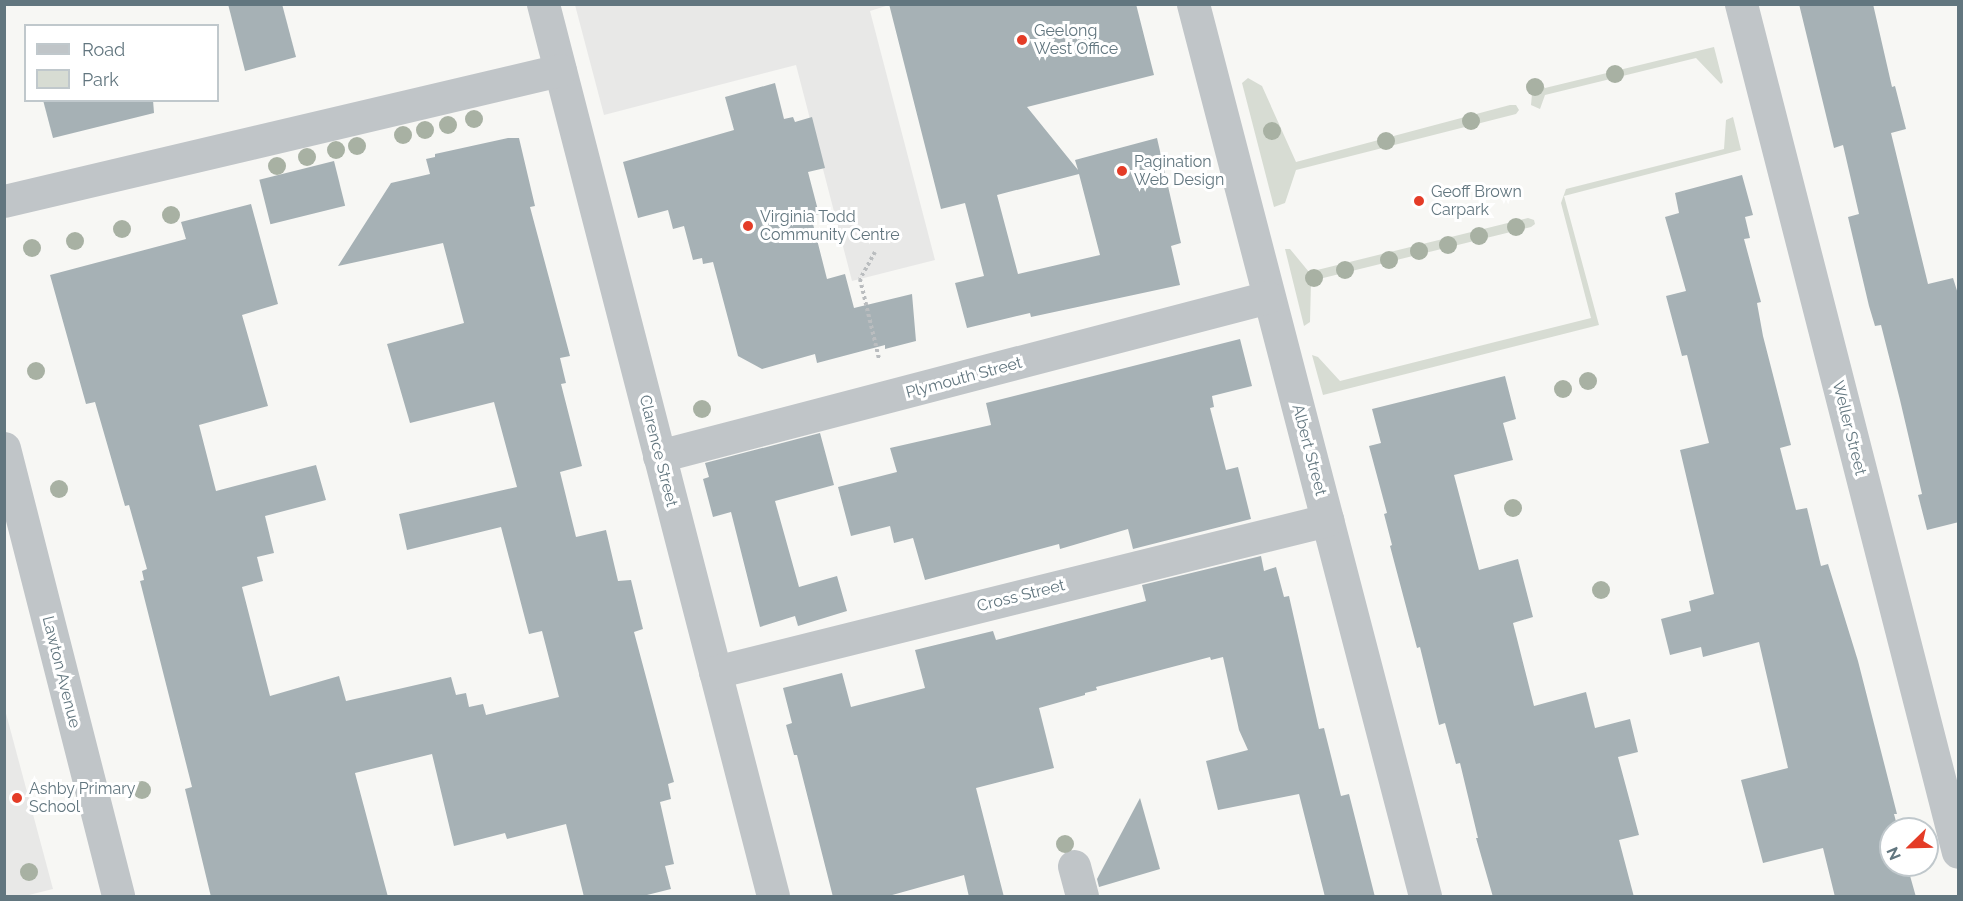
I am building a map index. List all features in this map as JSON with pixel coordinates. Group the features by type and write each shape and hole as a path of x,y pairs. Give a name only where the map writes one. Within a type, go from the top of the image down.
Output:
{"street":[{"name":"Clarence Street","path":"543,4 773,897"},
{"name":"Albert Street","path":"1193,4 1425,897"},
{"name":"Weller Street","path":"1742,4 1959,852"},
{"path":"4,201 560,70"},
{"name":"Plymouth Street","path":"659,456 1268,297"},
{"name":"Lawton Avenue","path":"4,448 118,897"},
{"name":"Cross Street","path":"715,672 1327,520"}],"path":[{"path":"875,252 860,279 888,398"}],"shaded area":[{"path":"575,5 889,5 870,11 935,260 852,281 796,65 604,115"},
{"name":"Ashby Primary School","path":"4,706 53,889 25,896 5,896"}],"green space":[{"path":"1714,47 1723,82 1721,84 1696,58 1545,95 1540,109 1531,105 1532,94 1526,85 1533,80 1539,81 1545,88"},
{"path":"1248,78 1262,86 1296,162 1510,105 1516,105 1519,110 1516,114 1296,170 1285,203 1274,207 1242,83"},
{"path":"1733,117 1741,150 1564,196 1599,325 1323,395 1312,355 1318,357 1340,381 1591,318 1561,203 1566,189 1724,149 1726,120"},
{"path":"1528,218 1534,220 1535,224 1531,227 1311,281 1310,322 1304,326 1285,249 1290,249 1309,272"}],"building":[{"path":"228,4 282,4 296,57 245,71"},
{"path":"889,4 1136,4 1154,75 1027,107 1078,170 1075,160 1157,138 1181,243 1171,246 1180,285 1031,317 1030,313 967,328 955,283 984,276 965,203 941,209","holes":["1079,174 1100,255 1018,274 997,195"]},
{"path":"1799,4 1873,4 1892,87 1895,86 1906,129 1891,133 1928,284 1953,278 1959,297 1959,522 1927,530 1918,495 1922,494 1900,400 1881,325 1875,326 1869,306 1848,217 1859,214 1843,145 1834,148"},
{"name":"Virginia Todd Community Centre","path":"775,83 784,119 793,117 795,122 812,117 825,168 808,172 819,214 811,216 827,279 845,274 854,308 912,294 916,341 885,349 885,345 817,363 815,354 762,369 738,356 713,262 703,264 702,258 693,260 684,226 673,229 668,210 638,218 623,162 734,130 725,97"},
{"path":"44,102 153,102 154,113 53,138"},
{"path":"508,138 519,138 535,206 530,207 570,356 560,358 566,383 561,384 582,466 560,472 576,537 606,530 618,581 631,580 643,629 634,632 674,782 668,784 671,799 660,802 674,864 665,866 671,889 639,897 584,897 566,824 507,839 505,833 454,846 432,754 355,773 388,897 211,897 185,789 192,787 140,581 144,580 142,571 147,569 129,505 125,506 95,402 86,404 50,275 186,239 181,222 251,204 278,304 242,315 268,406 199,425 216,491 316,465 326,500 265,516 274,553 257,557 263,581 242,587 270,696 339,676 346,701 451,677 456,695 466,693 469,707 483,704 486,715 559,697 542,631 529,634 501,527 407,550 399,514 517,487 494,402 410,423 387,344 464,323 443,243 338,266 391,183 430,174 426,159 435,157 435,154"},
{"path":"334,161 345,206 270,224 259,180"},
{"path":"1742,175 1753,215 1745,217 1750,238 1744,239 1761,302 1757,303 1763,336 1791,445 1780,448 1796,510 1807,508 1821,566 1828,564 1858,661 1897,814 1894,814 1895,817 1879,817 1879,877 1910,877 1916,897 1835,897 1823,848 1763,863 1741,780 1788,768 1759,642 1703,657 1701,647 1670,655 1661,619 1691,611 1689,601 1714,594 1680,450 1709,443 1687,355 1682,356 1666,296 1686,291 1665,217 1679,213 1675,193"},
{"path":"1240,339 1252,386 1212,396 1214,407 1210,408 1226,470 1238,467 1251,519 1133,549 1128,529 1060,549 1059,544 925,580 913,538 894,543 890,526 851,536 838,487 897,472 890,448 991,425 986,403"},
{"path":"1505,376 1516,419 1503,423 1513,460 1454,475 1479,570 1518,559 1533,617 1513,623 1534,706 1586,692 1595,728 1630,719 1638,752 1618,757 1639,835 1619,840 1634,897 1493,897 1476,838 1478,838 1460,763 1456,764 1445,723 1439,725 1420,647 1417,648 1390,546 1392,545 1384,514 1387,513 1369,446 1381,443 1372,409"},
{"path":"820,433 834,485 775,501 799,587 837,576 847,611 798,626 795,616 760,627 731,512 713,517 703,479 709,477 705,463"},
{"path":"1261,556 1264,571 1276,567 1284,597 1289,596 1319,729 1324,728 1341,796 1349,794 1375,897 1325,897 1299,794 1218,810 1206,761 1248,750 1239,730 1223,657 1211,660 1210,657 1096,687 1097,690 1085,693 1085,695 1039,708 1054,768 976,788 1004,897 969,897 964,875 885,897 833,897 797,755 794,755 786,725 792,723 783,688 842,673 851,707 925,688 915,650 993,631 996,640 1146,601 1142,585"},
{"path":"1140,798 1160,869 1099,887 1097,879"}],"place":[{"name":"Geelong West Office","path":"1022,40"},
{"name":"Pagination Web Design","path":"1122,171"},
{"name":"Geoff Brown Carpark","path":"1419,201"},
{"name":"Virginia Todd Community Centre","path":"748,226"},
{"name":"Ashby Primary School","path":"17,798"}]}
